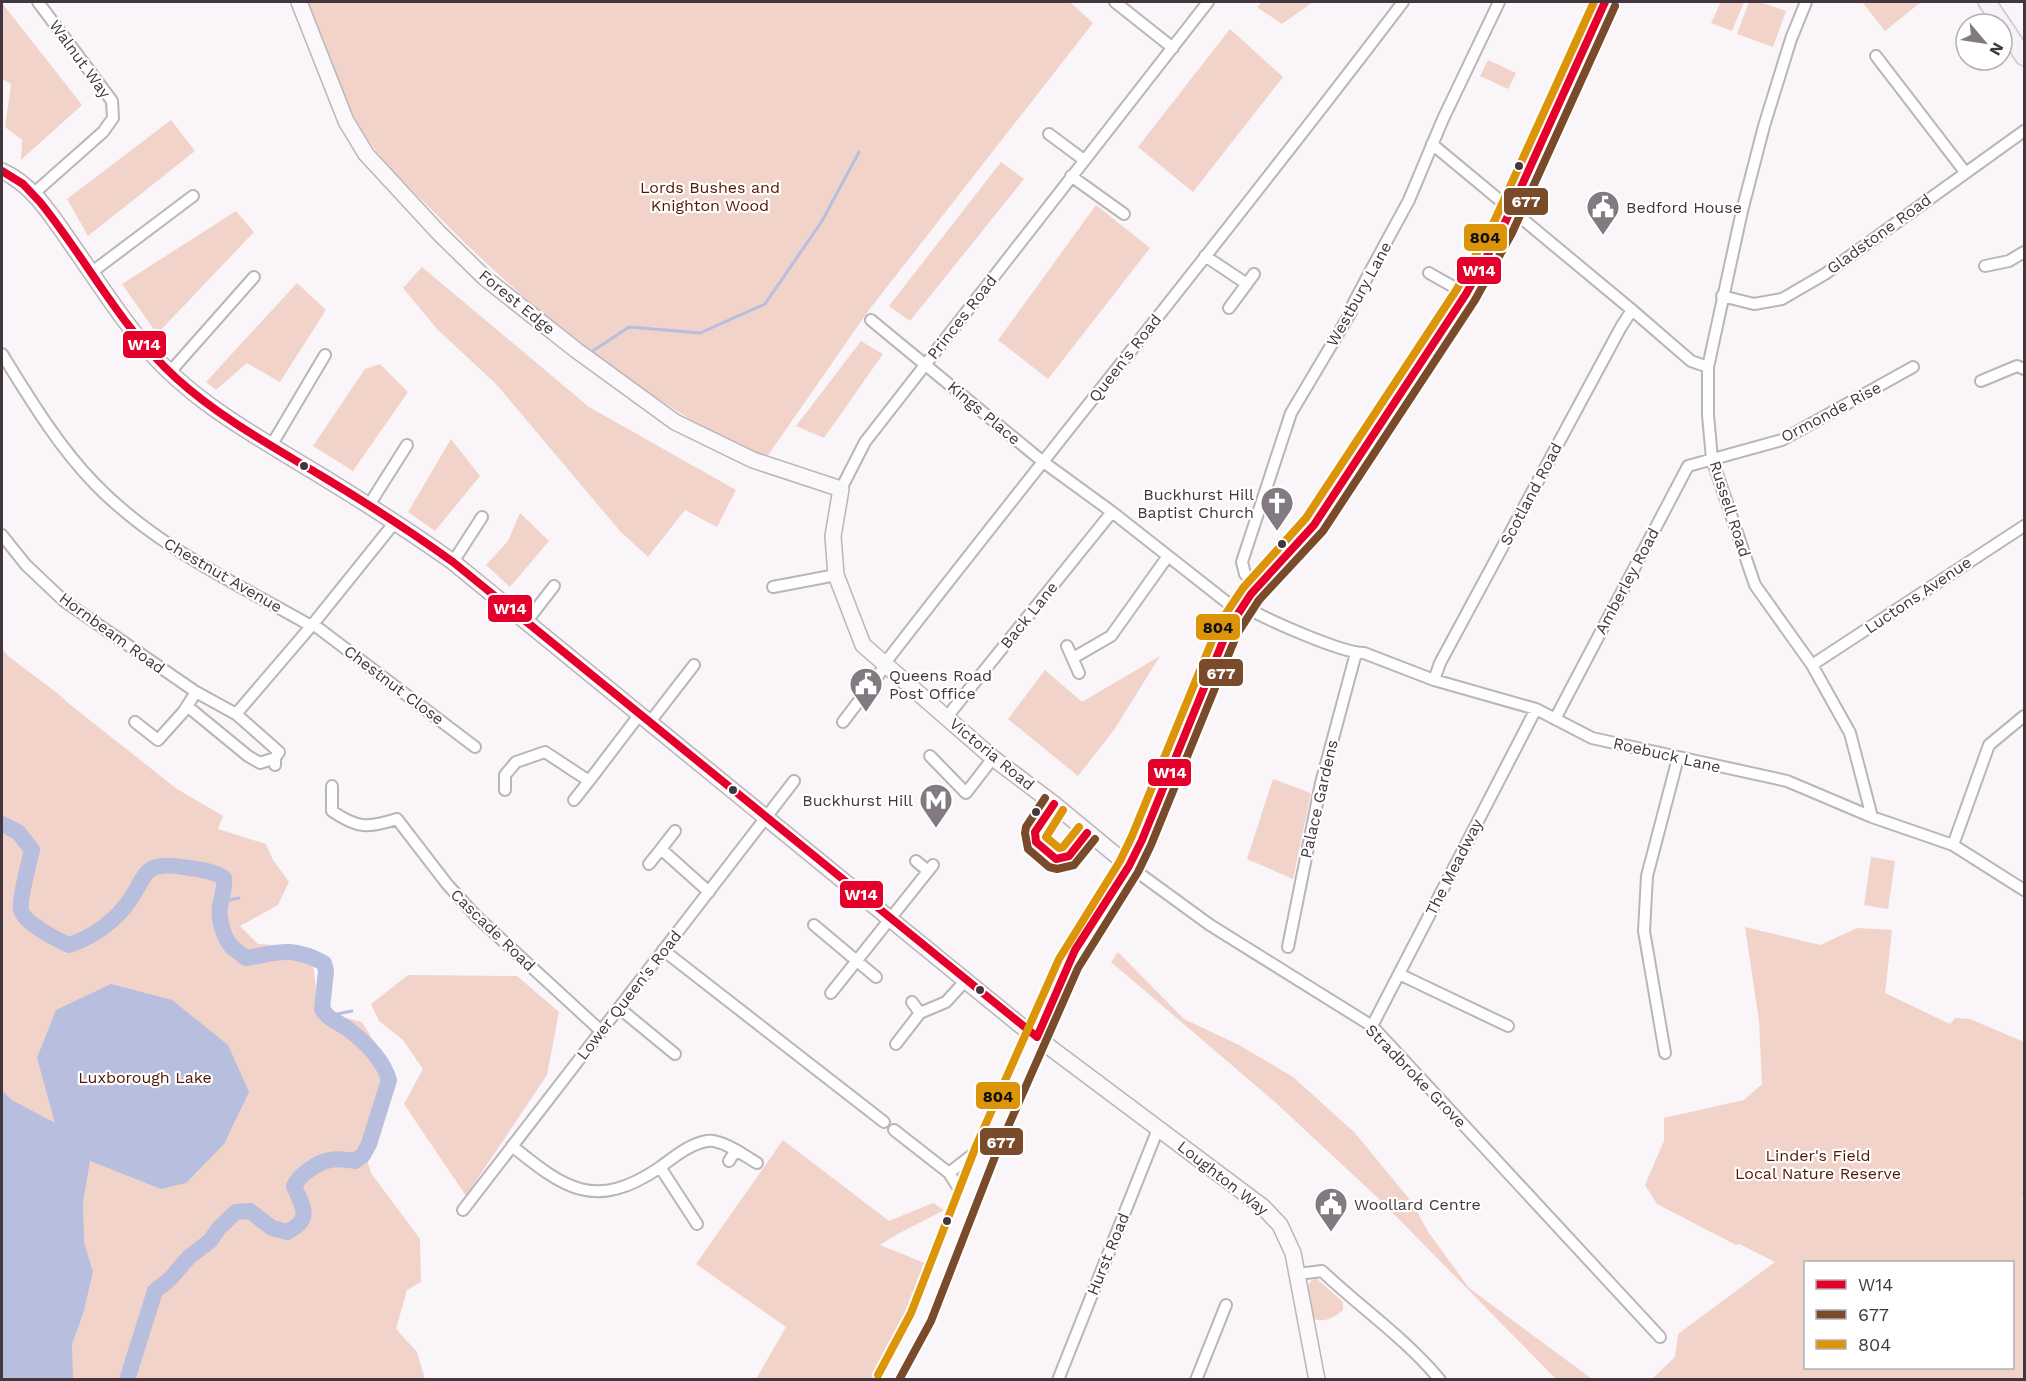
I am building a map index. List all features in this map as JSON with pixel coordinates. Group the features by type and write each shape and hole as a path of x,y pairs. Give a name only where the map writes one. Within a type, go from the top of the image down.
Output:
{"main road":[{"path":"2014,41 2025,57"}],"street":[{"name":"Walnut Way","path":"33,194 103,132 113,118 112,101 38,2"},
{"name":"Forest Edge","path":"299,2 346,121 366,154 438,232 485,278 576,350 675,422 753,460 841,489"},
{"path":"1115,2 1173,48"},
{"name":"Princes Road","path":"885,663 863,645 836,575 833,536 841,489 865,442 1208,2"},
{"name":"Queen's Road","path":"845,718 1042,460 1081,414 1403,2"},
{"name":"Westbury Lane","path":"1257,588 1245,574 1242,562 1291,413 1351,312 1353,304 1409,200 1443,118 1499,2"},
{"path":"887,1380 921,1317 986,1150 1069,963 1129,866 1163,791 1228,629 1240,608 1314,525 1466,294 1511,209 1605,2"},
{"name":"Russell Road","path":"1806,2 1791,39 1764,126 1722,296 1708,367 1708,416 1712,459 1755,585 1812,665 1850,733 1872,817"},
{"path":"1876,56 1965,172"},
{"name":"Gladstone Road","path":"1722,296 1754,304 1782,299 1825,274 2025,131"},
{"path":"1049,134 1084,160"},
{"path":"1432,144 1691,361 1708,367"},
{"name":"Loughton Way","path":"2,171 17,180 44,205 138,337 170,372 222,415 369,505 453,562 1037,1037 1263,1206 1280,1225 1293,1253 1305,1327 1317,1380"},
{"path":"1071,176 1124,214"},
{"path":"92,273 193,196"},
{"path":"1985,266 2009,261 2025,252"},
{"path":"1205,256 1247,284"},
{"path":"1429,273 1466,294"},
{"path":"1229,308 1254,274"},
{"path":"170,372 254,277"},
{"name":"Scotland Road","path":"1434,680 1440,663 1632,310"},
{"name":"Kings Place","path":"871,320 1042,460 1168,556"},
{"name":"Chestnut Avenue","path":"2,354 42,417 69,453 94,483 113,501 157,537 207,570 312,625"},
{"path":"271,446 326,355"},
{"path":"1981,381 2017,366 2025,369"},
{"name":"Ormonde Rise","path":"1712,459 1782,440 1913,367"},
{"path":"369,505 407,445"},
{"name":"Amberley Road","path":"1555,719 1688,466 1712,459"},
{"name":"Back Lane","path":"946,718 1112,512"},
{"path":"453,562 482,518"},
{"path":"236,714 395,522"},
{"name":"Luctons Avenue","path":"1812,665 2025,526"},
{"name":"Hornbeam Road","path":"2,535 26,565 64,601 196,692 236,714 279,752 275,762 260,763 248,756 187,706"},
{"path":"1073,658 1112,636 1168,556"},
{"name":"Roebuck Lane","path":"1168,556 1240,608 1356,653 1364,653 1434,680 1536,709 1592,738 1787,781 1872,817 1953,845 2025,890"},
{"path":"773,587 836,575"},
{"path":"527,621 554,586"},
{"name":"Chestnut Close","path":"312,625 475,747"},
{"path":"1067,646 1079,673"},
{"name":"Palace Gardens","path":"1288,947 1321,783 1356,653"},
{"name":"Victoria Road","path":"885,663 993,758 1054,804 1129,866"},
{"path":"574,800 694,665"},
{"path":"135,722 158,740 196,692"},
{"name":"The Meadway","path":"1372,1026 1536,709"},
{"path":"1953,845 1989,745 2025,716"},
{"path":"505,790 505,775 516,762 545,752 589,781"},
{"path":"930,756 966,793 993,758"},
{"path":"1665,1053 1644,932 1647,876 1678,758"},
{"name":"Lower Queen's Road","path":"463,1210 794,781"},
{"name":"Cascade Road","path":"332,786 332,811 351,822 372,827 397,819 447,884 476,916 601,1031"},
{"path":"649,864 675,831"},
{"path":"661,849 709,892"},
{"path":"831,993 930,868 916,861"},
{"name":"Stradbroke Grove","path":"1129,866 1210,925 1372,1026 1660,1338"},
{"path":"814,925 876,977"},
{"path":"663,950 884,1122"},
{"path":"1399,974 1508,1026"},
{"path":"896,1044 920,1013 946,1002 966,980"},
{"path":"912,1002 920,1013"},
{"path":"619,1008 675,1054"},
{"name":"Hurst Road","path":"1058,1380 1158,1129"},
{"path":"894,1130 949,1173 966,1200"},
{"path":"512,1146 545,1173 573,1189 604,1192 637,1183 684,1150 709,1141 736,1150 757,1163"},
{"path":"729,1161 736,1150"},
{"path":"949,1173 972,1155 986,1150"},
{"path":"660,1167 697,1224"},
{"path":"1298,1274 1322,1271 1360,1306 1396,1334 1440,1380"},
{"path":"1197,1380 1226,1305"}],"green space":[{"name":"Lords Bushes and Knighton Wood","path":"308,2 1070,2 1093,23 869,310 766,458 688,418 612,367 520,294 463,241 372,146 342,91"},
{"path":"1262,2 1313,2 1282,24 1257,7"},
{"path":"1721,2 1744,2 1732,31 1711,23"},
{"path":"1749,2 1760,2 1786,11 1773,47 1737,34"},
{"path":"1862,2 1921,2 1885,31"},
{"path":"2,3 82,105 21,160 22,140 5,127 11,84 2,79"},
{"path":"1230,29 1283,77 1193,192 1138,147"},
{"path":"1488,60 1516,73 1508,89 1480,76"},
{"path":"171,120 195,151 88,236 67,199"},
{"path":"1001,162 1024,179 910,321 889,306"},
{"path":"1096,205 1150,248 1048,379 998,340"},
{"path":"236,211 254,232 157,334 122,284"},
{"path":"422,267 589,407 736,490 717,527 685,510 648,557 620,531 496,384 437,329 403,288"},
{"path":"297,283 326,310 280,382 247,363 216,390 206,382"},
{"path":"861,341 883,354 824,438 796,426"},
{"path":"380,364 408,392 353,471 313,446 365,369"},
{"path":"451,439 480,476 435,531 408,512"},
{"path":"520,513 549,541 510,587 486,565 508,541"},
{"path":"2,649 177,789 223,816 218,829 266,844 273,860 289,882 278,905 240,926 258,944 311,948 317,996 330,1014 362,1022 378,1048 386,1080 362,1142 371,1173 420,1239 421,1282 407,1290 396,1329 417,1352 425,1379 2,1379"},
{"path":"1160,656 1114,730 1078,776 1008,719 1045,670 1082,702"},
{"path":"1273,779 1311,793 1293,879 1247,859"},
{"path":"1871,857 1895,861 1888,909 1864,905"},
{"name":"Linder's Field Local Nature Reserve","path":"1745,927 1820,945 1857,928 1892,930 1885,993 1950,1024 1955,1018 1970,1019 2024,1042 2024,1197 2021,1199 2024,1200 2024,1379 1652,1379 1675,1357 1678,1334 1775,1262 1739,1244 1736,1245 1657,1204 1645,1185 1664,1141 1664,1118 1744,1100 1762,1084 1759,1021"},
{"path":"1118,952 1184,1019 1239,1045 1293,1077 1355,1133 1411,1201 1429,1233 1469,1288 1592,1379 1556,1379 1379,1199 1275,1102 1111,962"},
{"path":"408,975 517,976 559,1012 547,1075 466,1196 404,1104 423,1069 403,1040 379,1021 371,1004"},
{"path":"783,1140 889,1221 933,1203 944,1210 880,1245 932,1266 898,1348 880,1379 756,1379 786,1327 696,1264"},
{"path":"1316,1278 1343,1302 1343,1310 1324,1320 1312,1317 1308,1286"}],"water":[{"name":"Luxborough Lake","path":"111,984 172,1000 228,1045 249,1092 224,1144 186,1183 161,1189 90,1161 83,1202 84,1242 93,1272 83,1314 72,1344 73,1379 2,1379 2,1091 12,1100 55,1123 37,1058 56,1010"}],"waterway":[{"path":"588,354 629,327 700,333 765,304 822,221 859,152"},
{"path":"2,824 18,832 32,850 21,898 23,915 41,930 69,945 91,935 111,921 123,909 146,874 152,869 172,866 208,871 224,878 220,918 225,936 231,946 246,958 277,952 294,952 324,963 326,971 322,1009 367,1045 378,1058 389,1080 369,1144 363,1155 355,1161 336,1159 320,1163 296,1182 294,1186 304,1212 303,1218 295,1227 287,1232 272,1228 250,1211 236,1212 219,1228 210,1241 189,1257 170,1279 155,1291 127,1380"},
{"path":"220,902 239,898"},
{"path":"327,1016 352,1011"}],"transit line":[{"name":"804","path":"878,1375 911,1313 976,1146 1059,959 1120,861 1132,836 1219,624 1243,588 1306,518 1457,289 1493,224 1594,2"},
{"name":"W14","path":"1037,1037 1075,950 1129,866 1142,840 1228,629 1251,594 1314,525 1466,294 1502,229 1605,2"},
{"name":"677","path":"899,1380 931,1321 996,1154 1078,968 1138,872 1151,845 1237,634 1259,600 1323,531 1475,300 1512,233 1615,6"},
{"name":"W14","path":"2,171 23,184 40,202 138,338 192,392 245,430 371,506 453,562 1037,1037"},
{"name":"677","path":"1045,798 1026,827 1025,833 1028,849 1049,867 1057,869 1074,865 1095,839"},
{"name":"W14","path":"1054,804 1035,832 1036,842 1056,859 1069,856 1087,833"},
{"name":"804","path":"1063,810 1046,837 1059,848 1063,847 1079,827"}],"place":[{"name":"Bedford House","path":"1603,236"},
{"name":"Buckhurst Hill Baptist Church","path":"1277,532"},
{"name":"Queens Road Post Office","path":"866,713"},
{"name":"Buckhurst Hill","path":"936,829"},
{"name":"Woollard Centre","path":"1331,1233"}]}
